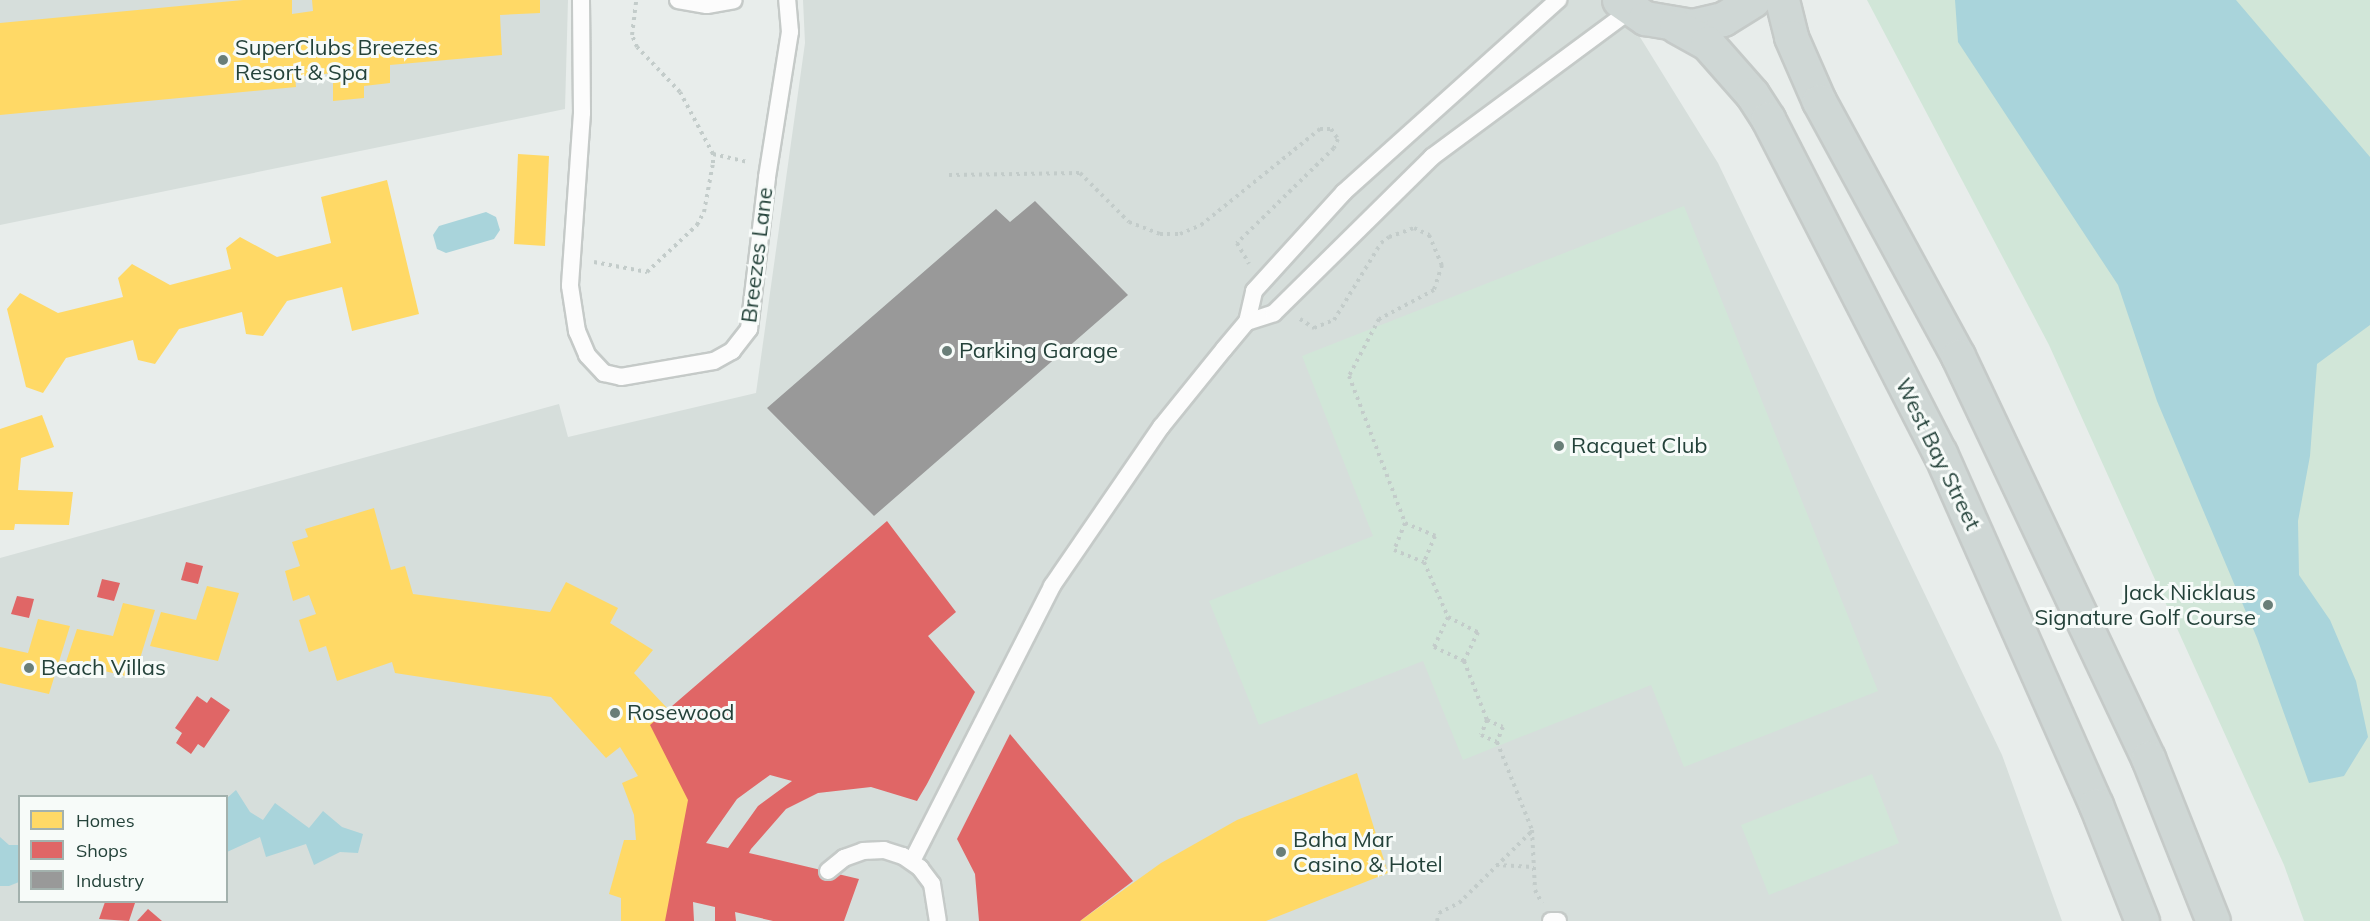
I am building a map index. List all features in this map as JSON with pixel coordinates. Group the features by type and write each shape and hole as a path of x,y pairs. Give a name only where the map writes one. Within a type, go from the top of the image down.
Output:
{"main road":[{"path":"1676,26 1723,20 1754,0"},
{"path":"1782,0 1791,37 1820,101 1958,356 2138,736 2213,921"},
{"name":"West Bay Street","path":"1625,5 1676,26 1707,43 1752,94 1773,129 1940,453 2096,805 2142,921"}],"lane":[{"name":"Breezes Lane","path":"581,0 582,113 570,258 577,331 587,355 604,373 636,377 691,368 725,356 743,341 752,319 769,167 790,32 787,0"},
{"path":"678,0 707,5 734,0"},
{"path":"912,861 1052,585 1161,427 1248,322 1254,291 1376,159 1558,0"},
{"path":"1248,322 1274,313 1432,158 1625,5"},
{"path":"828,871 844,858 863,850 884,850 912,861 932,884 938,921"}],"path":[{"path":"570,258 647,272 697,225 704,212 713,154 680,92 637,47 632,35 636,0"},
{"path":"949,175 1080,173 1129,222 1160,234 1180,234 1201,225 1320,129 1331,129 1338,139 1334,148 1237,243 1237,248 1261,282"},
{"path":"713,154 769,167"},
{"path":"1294,293 1300,319 1305,325 1329,324 1381,243 1404,229 1414,228 1429,235 1442,265 1434,291 1379,319 1349,376 1405,523 1394,550 1424,562 1448,617 1478,632 1464,662"},
{"path":"1405,523 1435,536 1424,562"},
{"path":"1448,617 1434,646 1464,662 1486,720 1481,735 1497,742"},
{"path":"1486,720 1503,727 1497,742 1532,830 1535,890 1553,921"},
{"path":"1437,921 1439,913 1459,903 1532,830"},
{"path":"1496,866 1534,867"}],"shaded area":[{"path":"0,0 568,0 565,109 0,225"},
{"path":"803,0 1617,0 1718,163 2002,755 2062,921 0,921 0,558 559,404 568,437 756,393 805,43"}],"green space":[{"name":"Jack Nicklaus Signature Golf Course","path":"1867,0 2370,0 2370,921 2304,921 2284,865 2049,345"},
{"name":"Racquet Club","path":"1684,206 1878,691 1684,767 1651,685 1463,760 1423,661 1259,725 1209,601 1373,536 1302,356"},
{"path":"1872,774 1899,843 1769,895 1741,825"}],"water":[{"path":"1955,0 2236,0 2370,157 2370,325 2317,364 2310,456 2298,521 2299,575 2330,620 2356,681 2368,737 2344,776 2309,783 2257,638 2157,401 2118,285 1958,42"},
{"path":"486,212 496,217 500,230 494,239 446,253 437,249 433,235 439,226"},
{"path":"236,790 250,812 263,820 275,803 309,828 323,811 342,827 363,834 358,853 340,852 314,865 306,844 266,857 260,837 228,852 228,797"},
{"path":"0,837 9,845 18,845 18,882 0,886"}],"building: Homes":[{"name":"SuperClubs Breezes Resort & Spa","path":"243,0 292,0 292,14 313,11 312,0 540,0 540,13 500,15 502,55 390,65 390,83 364,86 364,98 333,101 333,73 295,77 296,87 0,115 0,23"},
{"path":"518,154 549,156 545,246 514,244"},
{"path":"387,180 419,314 352,331 342,287 287,301 263,336 246,334 242,312 179,329 155,364 138,360 133,340 66,358 43,393 26,387 7,309 20,293 58,313 123,297 118,278 132,264 170,285 231,269 226,248 240,237 277,257 331,243 321,197"},
{"path":"42,415 54,447 21,458 18,490 73,492 69,525 15,524 14,530 0,530 0,429"},
{"name":"Rosewood","path":"374,508 391,570 405,566 413,594 550,612 566,582 618,608 610,623 653,650 634,673 668,709 659,717 680,754 692,749 710,793 697,797 675,921 621,921 621,898 609,894 624,840 636,840 634,815 622,783 638,776 620,747 606,758 551,697 395,673 392,662 337,681 326,646 309,652 299,620 316,614 309,595 293,601 285,571 300,566 292,542 308,537 305,529"},
{"path":"207,586 239,593 218,661 150,646 161,612 196,620"},
{"path":"123,603 155,610 134,678 66,662 77,629 113,636"},
{"name":"Beach Villas","path":"38,619 70,626 49,694 0,683 0,647 28,653"},
{"name":"Baha Mar Casino & Hotel","path":"1357,773 1388,873 1266,921 1080,921 1161,863 1237,820"}],"building: Shops":[{"path":"887,521 956,612 928,636 975,692 917,801 871,787 818,793 786,809 751,849 749,853 859,879 844,921 773,921 735,912 736,921 715,921 715,907 693,902 694,921 665,921 688,800 650,725","holes":["770,775 792,781 758,806 728,848 706,843 737,799"]},
{"path":"186,562 203,566 198,584 181,580"},
{"path":"102,579 120,583 114,601 97,597"},
{"path":"17,596 34,599 29,618 11,614"},
{"path":"197,696 207,703 211,697 230,710 204,748 198,744 191,754 176,743 182,733 175,728"},
{"path":"1010,734 1133,881 1080,921 979,921 975,874 957,839"},
{"path":"105,903 135,903 129,921 99,919"},
{"path":"148,909 162,921 137,921"}],"building: Industry":[{"name":"Parking Garage","path":"1035,201 1128,295 874,516 767,408 996,209 1010,222"}],"place":[{"name":"SuperClubs Breezes Resort & Spa","path":"223,60"},
{"name":"Parking Garage","path":"947,351"},
{"name":"Racquet Club","path":"1559,446"},
{"name":"Jack Nicklaus Signature Golf Course","path":"2268,605"},
{"name":"Beach Villas","path":"29,668"},
{"name":"Rosewood","path":"615,713"},
{"name":"Baha Mar Casino & Hotel","path":"1281,852"}]}
